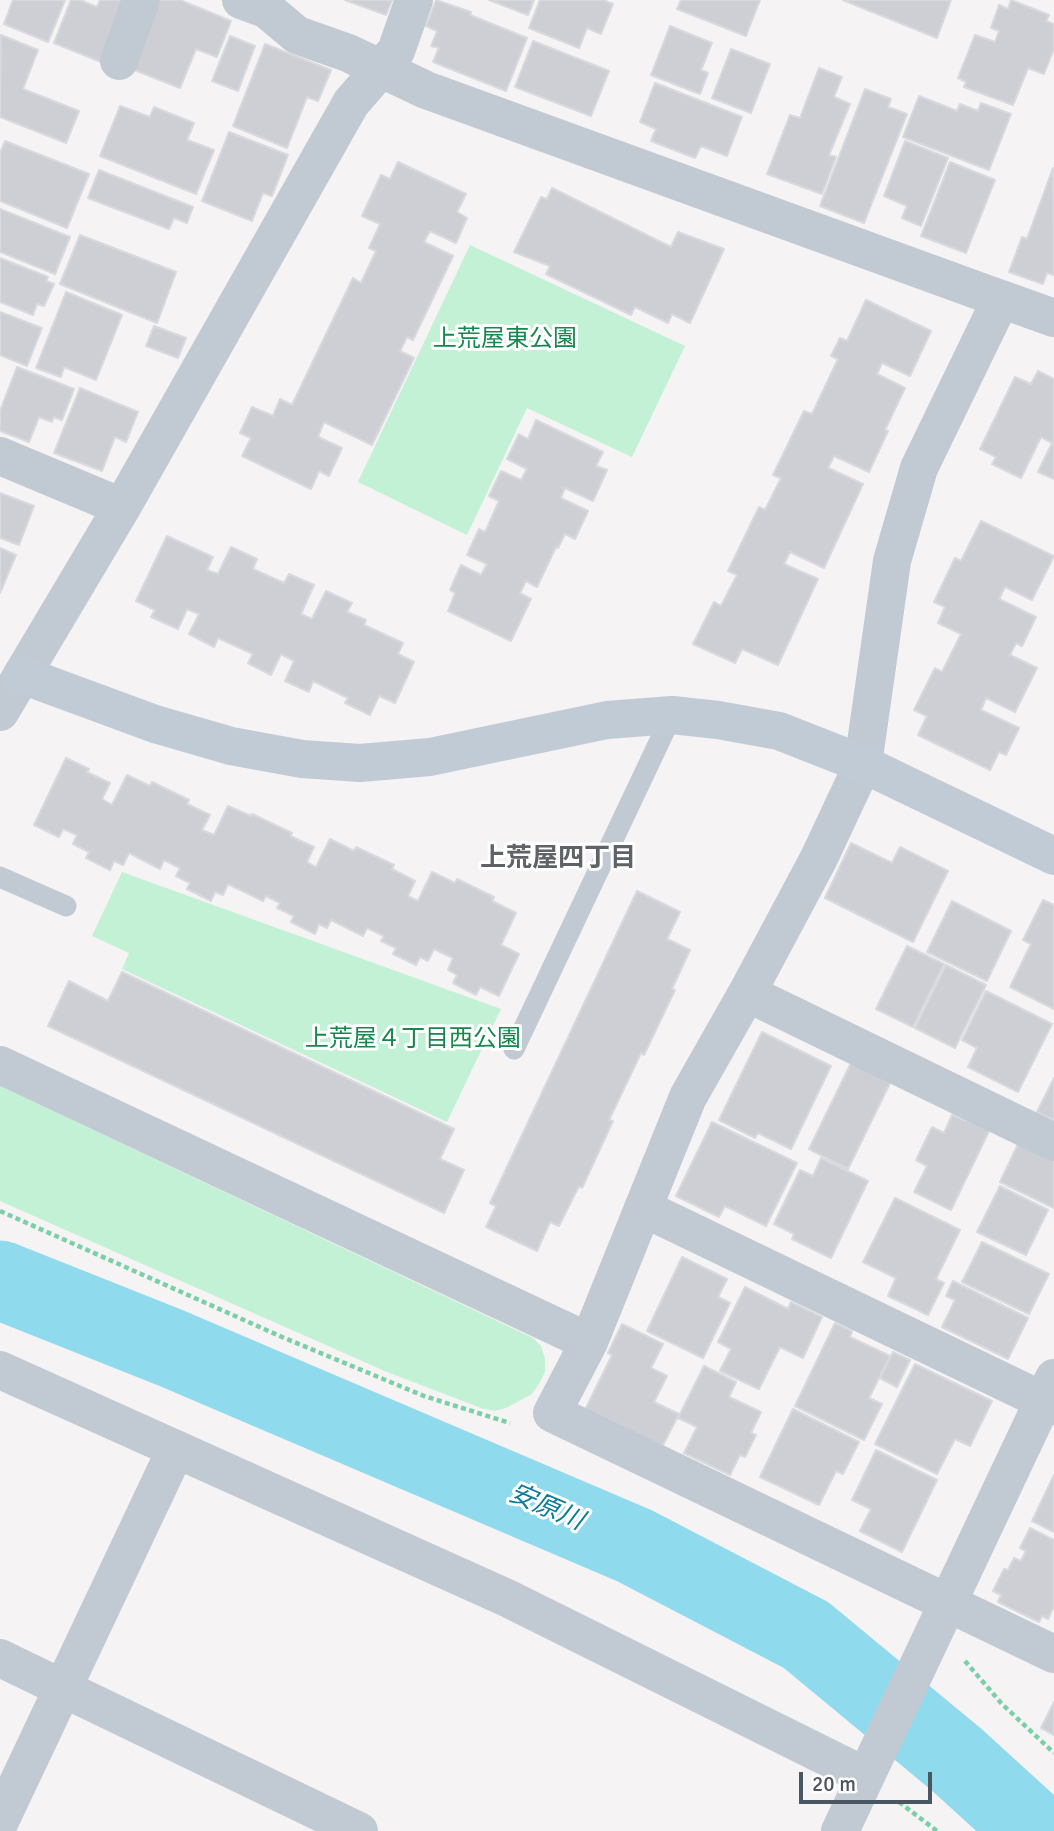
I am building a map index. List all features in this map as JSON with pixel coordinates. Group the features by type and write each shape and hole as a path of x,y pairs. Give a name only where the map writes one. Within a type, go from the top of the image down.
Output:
{"street":[{"path":"119,61 141,0"},
{"path":"242,0 266,9 297,35 348,53 426,90 1054,318"},
{"path":"0,712 121,507 351,103 396,51 415,0"},
{"path":"1001,299 915,481 892,561 863,764 819,858 688,1097 589,1342 552,1413 1054,1654"},
{"path":"0,456 121,507"},
{"path":"22,675 155,724 231,746 302,759 360,763 430,757 607,720 671,715 718,720 779,731 863,764 1054,856"},
{"path":"747,993 1054,1142"},
{"path":"0,1065 589,1342"},
{"path":"643,1208 1051,1395 924,1649 840,1831"},
{"path":"0,1370 507,1598 867,1771"},
{"path":"0,1821 176,1449"},
{"path":"0,1658 359,1831"}],"lane":[{"path":"514,1049 671,715"},
{"path":"0,877 66,906"}],"path":[{"path":"0,1211 282,1337 424,1396 526,1428 552,1413"}],"green space":[{"name":"上荒屋東公園","path":"470,245 685,346 632,457 527,408 467,535 358,482"},
{"name":"上荒屋４丁目西公園","path":"122,872 501,1009 447,1122 122,969 129,953 92,936"},
{"path":"0,1086 533,1338 541,1346 545,1358 545,1372 540,1382 532,1394 506,1408 494,1411 481,1408 387,1372 0,1201"}],"building":[{"path":"13,0 65,0 48,42 4,24"},
{"path":"71,0 80,0 97,7 100,0 122,0 101,62 54,43"},
{"path":"160,0 180,0 231,21 217,57 196,49 180,88 132,69"},
{"path":"345,0 392,0 386,15"},
{"path":"436,0 471,12 470,15 527,38 506,91 433,62 439,48 431,46 437,31 426,26"},
{"path":"489,0 534,0 528,15"},
{"path":"540,0 603,0 613,4 601,34 587,28 579,48 529,28"},
{"path":"681,0 760,0 746,36 677,9"},
{"path":"843,0 951,0 937,38"},
{"path":"1011,0 1049,15 1046,21 1054,24 1054,49 1044,74 1028,68 1013,105 964,87 966,82 958,78 975,35 995,42 999,31 991,28 999,5 1008,9"},
{"path":"670,26 712,43 701,70 708,73 700,94 651,75"},
{"path":"1,35 38,50 23,89 79,111 66,143 0,117"},
{"path":"230,36 255,46 238,91 212,81"},
{"path":"533,41 609,71 591,116 515,87"},
{"path":"265,44 331,70 318,101 307,97 287,148 233,126"},
{"path":"731,49 770,64 751,113 712,98"},
{"path":"819,68 842,77 834,97 850,104 829,155 836,157 822,194 767,174 790,115 800,118"},
{"path":"655,83 742,117 727,156 701,146 695,158 651,141 656,129 640,122"},
{"path":"865,89 891,99 888,107 907,114 864,223 820,206"},
{"path":"919,96 957,111 960,104 978,111 981,103 1011,114 989,170 903,137"},
{"path":"120,106 150,117 154,107 194,123 187,140 214,150 196,194 100,156"},
{"path":"229,132 288,155 272,196 263,193 252,221 202,201"},
{"path":"5,141 89,174 67,228 0,201 0,153"},
{"path":"905,141 948,158 921,226 902,218 907,206 884,196"},
{"path":"398,162 466,194 457,212 467,218 456,243 430,231 424,242 453,256 413,340 407,337 400,351 414,358 372,445 324,422 318,437 342,448 329,476 319,471 311,489 242,456 251,438 240,433 252,407 273,416 280,399 292,405 353,278 361,283 376,251 369,248 380,224 362,216 381,175 390,179"},
{"path":"950,162 995,180 966,253 921,236"},
{"path":"1053,168 1054,275 1047,273 1043,284 1009,272 1022,237 1027,239"},
{"path":"99,170 193,207 187,223 174,218 169,229 88,198"},
{"path":"552,188 671,247 678,232 724,249 690,323 672,314 668,323 635,307 631,315 546,274 550,266 514,252 541,197 547,199"},
{"path":"0,209 70,237 55,274 0,252"},
{"path":"80,235 176,272 157,323 60,284"},
{"path":"0,258 48,277 46,281 54,284 44,306 37,304 33,315 0,302"},
{"path":"66,292 122,315 96,380 64,367 61,377 36,368"},
{"path":"866,300 931,331 910,376 882,363 877,374 905,388 869,472 834,456 828,468 863,484 824,568 790,552 784,564 818,579 778,665 742,649 735,663 693,644 714,602 721,606 737,575 728,571 759,507 765,510 781,478 773,475 804,411 812,414 838,359 831,356 840,338 847,341"},
{"path":"0,312 42,328 27,366 0,355"},
{"path":"154,326 186,338 178,358 146,346"},
{"path":"17,367 74,389 62,420 54,417 52,422 39,417 29,442 0,431 0,411"},
{"path":"1038,371 1054,379 1054,479 1038,472 1052,443 1041,437 1021,478 992,464 996,457 980,449 1015,377 1031,384"},
{"path":"80,388 138,412 126,442 115,437 102,471 54,453"},
{"path":"536,420 603,452 596,466 607,470 593,501 565,488 561,498 588,511 575,539 565,534 558,548 556,547 537,587 526,581 520,593 531,599 511,641 448,611 455,593 450,590 461,565 481,575 487,564 467,555 479,529 485,532 499,501 489,496 501,471 521,480 527,469 507,459 519,434 528,439"},
{"path":"0,493 34,506 19,545 0,538"},
{"path":"981,521 1054,556 1032,600 1005,587 999,599 1036,617 1022,646 1016,643 1010,655 1037,668 1015,712 986,698 981,710 1019,728 1006,755 999,752 990,770 918,735 927,716 914,710 935,668 942,672 961,634 938,623 945,607 934,602 955,558 961,561"},
{"path":"167,536 213,557 207,570 218,574 231,547 257,559 253,569 284,583 289,574 314,585 301,614 312,619 326,591 352,603 347,612 366,620 364,625 403,643 398,654 414,662 395,703 379,696 370,715 345,703 348,698 313,681 309,692 285,681 294,661 281,654 271,675 248,663 253,654 218,638 214,647 189,634 199,614 187,609 178,629 151,617 155,610 136,601"},
{"path":"0,548 16,555 0,593"},
{"path":"66,758 110,783 102,799 112,805 127,775 150,786 152,782 189,800 187,804 210,815 202,830 214,835 228,806 292,833 290,836 314,847 307,862 316,867 330,839 354,851 356,847 394,865 392,869 415,881 408,896 418,901 432,872 455,883 457,879 494,897 492,901 516,913 501,945 519,954 499,996 480,987 476,995 453,983 457,975 448,970 453,958 434,949 428,961 420,957 416,965 393,954 396,948 381,941 384,936 367,928 363,936 331,920 327,928 319,924 315,934 291,922 294,916 277,908 280,903 266,896 263,901 228,884 223,895 215,892 211,901 187,889 190,883 176,876 180,868 164,860 160,869 129,853 123,865 114,861 110,870 86,858 89,852 73,844 77,835 63,829 59,837 34,825"},
{"path":"851,843 892,863 900,847 948,871 913,942 825,898"},
{"path":"637,891 680,912 667,939 690,950 672,989 675,990 609,1120 613,1121 582,1188 579,1186 559,1226 550,1222 537,1251 486,1227 496,1206 490,1203"},
{"path":"1043,900 1054,905 1054,1009 1010,987 1031,944 1023,940"},
{"path":"952,901 1011,931 987,981 927,952"},
{"path":"907,946 944,964 913,1027 876,1009"},
{"path":"946,965 986,985 955,1048 915,1028"},
{"path":"122,972 454,1129 440,1159 464,1170 444,1213 48,1026 69,981 108,1001"},
{"path":"986,991 1052,1024 1018,1092 968,1067 977,1048 962,1040"},
{"path":"762,1032 831,1066 791,1149 758,1133 755,1138 719,1120"},
{"path":"853,1059 892,1079 848,1169 809,1149"},
{"path":"1054,1078 1054,1120 1037,1112"},
{"path":"952,1115 966,1121 969,1117 991,1127 951,1210 914,1192 927,1166 916,1160 932,1127 944,1133"},
{"path":"712,1122 797,1163 766,1226 725,1206 719,1217 676,1196"},
{"path":"1019,1142 1054,1159 1054,1208 1000,1182"},
{"path":"821,1158 868,1181 831,1258 792,1239 794,1234 774,1224 800,1170 813,1176"},
{"path":"1000,1186 1048,1210 1026,1255 977,1232"},
{"path":"895,1198 960,1230 936,1279 944,1283 928,1315 888,1296 896,1278 863,1262"},
{"path":"982,1242 1049,1274 1029,1314 962,1282"},
{"path":"682,1257 727,1279 718,1297 730,1303 703,1358 647,1331"},
{"path":"953,1281 1028,1318 1008,1359 942,1327 955,1300 946,1296"},
{"path":"745,1287 788,1309 791,1302 822,1317 803,1358 780,1347 759,1389 720,1371 731,1349 718,1342"},
{"path":"835,1323 852,1331 850,1337 890,1356 869,1398 882,1404 864,1440 795,1406"},
{"path":"622,1324 663,1344 651,1368 667,1376 654,1402 679,1414 662,1447 585,1410 612,1355 608,1353"},
{"path":"893,1352 910,1360 897,1387 880,1378"},
{"path":"915,1364 992,1401 970,1446 955,1439 937,1474 875,1444"},
{"path":"704,1366 736,1382 729,1397 761,1412 751,1433 756,1435 745,1457 740,1455 730,1475 684,1453 697,1427 678,1418"},
{"path":"793,1409 859,1442 843,1474 836,1471 819,1505 760,1477"},
{"path":"876,1450 937,1480 902,1552 860,1531 871,1509 852,1500"},
{"path":"1054,1475 1054,1532 1032,1521"},
{"path":"1030,1528 1054,1540 1054,1606 1048,1619 1042,1616 1039,1622 998,1602 1001,1595 993,1591 1004,1569 1008,1570 1014,1558 1021,1561 1026,1551 1020,1548"},
{"path":"1054,1702 1054,1735 1041,1728"}],"waterway":[{"name":"安原川","path":"0,1280 171,1348 635,1546 806,1635 957,1760 1035,1831"}],"district":[{"name":"上荒屋四丁目","path":"558,859"}]}
